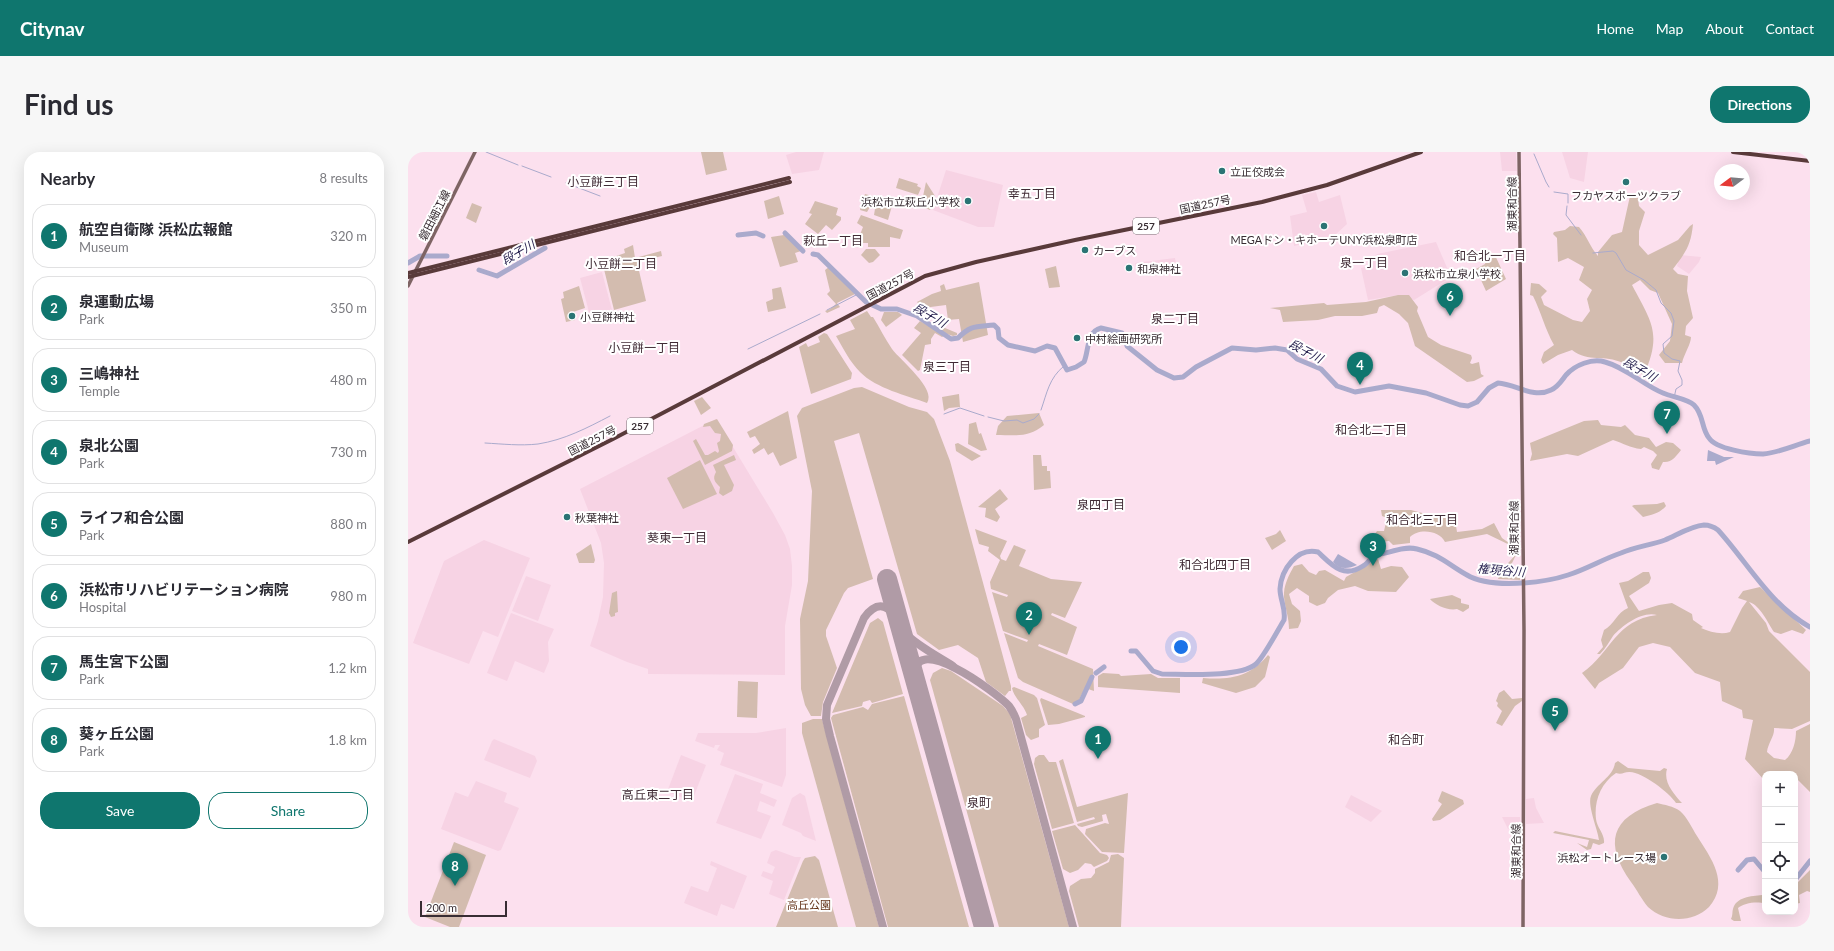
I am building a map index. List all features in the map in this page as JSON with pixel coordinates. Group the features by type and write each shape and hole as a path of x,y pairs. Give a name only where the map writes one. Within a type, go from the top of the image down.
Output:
{"highway":[{"name":"国道257号","path":"408,542 613,439 918,279 937,272 1075,240 1262,202 1327,185 1421,152"},
{"path":"1733,152 1810,161"},
{"path":"408,277 415,273 789,180"},
{"path":"408,272 415,273"}],"main road":[{"name":"磐田細江線","path":"408,286 421,258 442,221 475,152"},
{"name":"湖東和合線","path":"1519,152 1524,650 1523,927"}],"shaded area":[{"path":"796,152 824,152 819,170 792,174 786,155"},
{"path":"1500,152 1516,152 1517,171 1502,171"},
{"path":"1562,152 1588,152 1584,182 1570,178"},
{"name":"浜松市立萩丘小学校","path":"946,170 1003,185 994,227 978,227 933,210"},
{"path":"1316,192 1319,202 1340,195 1347,224 1333,237 1294,246 1290,216 1307,212 1302,195"},
{"name":"浜松市立泉小学校","path":"1436,242 1451,277 1414,300 1399,295 1368,300 1361,268 1366,267 1377,254"},
{"path":"1680,255 1701,257 1699,262 1689,274 1677,266"},
{"path":"1175,258 1177,269 1138,276 1135,263"},
{"path":"602,272 612,310 590,316 580,278"},
{"path":"716,419 773,513 785,535 790,549 792,585 785,626 785,675 648,674 648,669 627,662 590,646 598,621 603,597 604,563 601,543 580,489"},
{"path":"484,540 530,558 498,637 483,631 469,664 413,643 444,561"},
{"path":"526,576 551,585 538,621 512,611"},
{"path":"511,613 554,629 548,642 549,661 544,673 515,661 507,681 487,673"},
{"path":"786,728 786,775 782,787 720,765 724,753 717,750 720,745 715,745 714,748 695,741 698,733 756,733"},
{"path":"494,739 535,756 537,761 530,778 484,760"},
{"path":"681,755 706,765 692,801 667,792"},
{"path":"735,774 763,784 760,793 777,800 774,807 760,801 757,811 771,816 761,839 716,823"},
{"path":"476,781 507,793 504,802 519,808 501,850 498,851 441,829 455,792 468,797"},
{"path":"800,793 805,796 816,841 782,825 792,798"},
{"path":"1351,795 1382,811 1371,822 1345,807"},
{"path":"1534,798 1536,808 1544,823 1526,824 1526,799"},
{"path":"1502,817 1520,817 1520,828 1508,829"},
{"path":"776,850 795,857 801,857 784,900 769,894 773,881 761,876 763,871 772,874 775,867 767,863 771,852"},
{"path":"711,861 747,876 734,909 721,904 717,916 684,903 691,886 708,892 717,868 710,865"}],"green space":[{"path":"701,152 723,152 727,170 706,175"},
{"path":"899,178 918,184 917,186 921,188 918,195 896,188"},
{"path":"926,182 935,196 930,210 921,206"},
{"path":"865,194 893,202 888,220 874,215 875,209 870,207 867,212 860,210"},
{"path":"779,196 784,214 768,219 764,201"},
{"path":"1630,196 1638,198 1639,206 1645,212 1639,231 1639,245 1648,255 1678,240 1693,224 1691,238 1687,248 1673,269 1678,274 1688,276 1687,291 1693,318 1686,326 1685,335 1691,337 1682,363 1665,363 1659,355 1670,341 1672,324 1658,293 1650,290 1640,280 1632,285 1649,319 1653,338 1653,349 1644,375 1616,360 1584,356 1572,350 1558,355 1543,364 1541,360 1544,352 1554,345 1533,296 1530,295 1531,283 1539,284 1547,291 1541,297 1544,305 1573,320 1582,322 1590,311 1587,299 1592,290 1579,280 1584,267 1568,258 1558,262 1557,238 1553,234 1554,232 1565,230 1570,226 1579,227 1598,256 1598,252 1612,235 1622,232"},
{"path":"815,201 838,208 836,215 841,217 841,220 832,230 826,225 818,234 805,224 812,214 809,213"},
{"path":"472,203 482,207 476,223 466,218"},
{"path":"861,215 903,230 900,239 890,237 890,247 868,247 868,243 862,243 859,237 863,227 857,223"},
{"path":"784,235 790,236 801,251 795,253 798,262 780,267 771,237"},
{"path":"633,245 635,258 661,251 662,256 637,262 646,301 614,310 602,261 625,253 624,249"},
{"path":"866,249 875,249 880,255 873,262 869,263 861,255"},
{"path":"1494,253 1506,279 1486,291 1476,269 1485,264 1487,256"},
{"path":"1056,266 1060,287 1049,288 1045,269"},
{"path":"829,267 855,294 837,303 840,307 827,313 825,311 836,304 827,294 830,291 825,270"},
{"path":"979,282 988,335 963,342 959,319 948,320 946,305 923,308 917,302 941,291 940,286 944,284 946,290"},
{"path":"579,286 585,308 573,312 575,320 566,322 561,299 564,298 563,292"},
{"path":"781,287 786,308 768,312 766,302 773,299 772,289"},
{"path":"1398,295 1409,295 1418,307 1417,311 1428,337 1441,345 1471,355 1472,358 1470,363 1472,364 1479,362 1481,374 1484,376 1474,381 1467,382 1415,346 1408,323 1399,314 1384,305 1379,307 1377,313 1362,316 1335,316 1318,320 1283,322 1280,310 1270,308 1324,303 1327,305 1366,302"},
{"path":"867,311 871,317 873,317 892,349 916,375 927,390 929,397 927,403 892,391 875,383 860,372 850,359 836,336 855,329 850,320"},
{"path":"884,312 898,312 902,315 886,327 881,320"},
{"path":"920,321 934,329 945,328 957,333 957,335 953,336 947,334 942,337 935,333 931,339 931,344 925,345 920,370 918,371 902,355 921,333 914,328"},
{"path":"824,333 827,334 852,373 851,379 811,394 799,347 806,343 808,347 820,342 818,337"},
{"path":"862,387 909,407 927,412 934,419 950,461 1011,686 1011,691 1009,691 1005,696 986,682 978,658 958,645 939,650 917,634 859,433 834,441 873,579 848,588 844,593 826,630 826,636 837,668 823,702 821,716 811,716 805,705 801,689 800,619 808,581 812,491 797,416 802,408 854,388"},
{"path":"959,394 960,407 949,408 944,411 942,397"},
{"path":"702,397 711,408 701,415 694,401"},
{"path":"788,411 797,458 780,466 773,452 768,455 764,448 754,454 752,450 760,444 755,436 750,438 747,432"},
{"path":"1039,413 1044,425 1033,432 1022,435 996,435 998,426 1007,416"},
{"path":"717,419 733,445 732,451 705,465 693,441 696,439 705,455 715,451 718,453 717,443 720,441 721,434 715,433 710,426 703,427 704,424"},
{"path":"1598,420 1601,425 1621,427 1625,425 1635,435 1649,438 1656,447 1666,442 1673,443 1681,450 1671,460 1663,462 1659,470 1652,468 1651,464 1657,455 1653,451 1644,447 1641,449 1633,448 1613,440 1578,456 1567,454 1530,461 1532,454 1530,443 1584,421"},
{"path":"976,422 979,434 981,433 987,450 981,451 968,444 969,424"},
{"path":"958,443 981,456 972,461 956,451 955,444"},
{"path":"734,455 736,460 724,465 734,485 732,491 723,496 719,493 720,487 714,477 716,472 713,465"},
{"path":"1033,455 1041,455 1042,466 1047,466 1047,471 1050,471 1051,488 1034,490"},
{"path":"700,460 717,494 683,509 667,478"},
{"path":"1000,489 1008,499 995,509 1000,517 997,522 985,517 986,508 978,507"},
{"path":"1664,502 1666,506 1661,510 1643,517 1632,506 1657,504"},
{"path":"1381,510 1411,510 1441,518 1454,513 1457,532 1482,529 1494,523 1502,538 1516,548 1487,534 1445,542 1439,535 1423,531 1410,537 1410,543 1393,545 1389,541 1379,542 1375,534 1377,531 1384,531 1387,518 1382,516"},
{"path":"975,529 1007,541 1000,556 1001,559 1006,561 1014,545 1026,550 1019,566 1051,579 1082,582 1065,618 1052,613 1051,615 1077,627 1067,655 1039,644 1038,646 1093,669 1094,691 1085,688 1079,700 1073,704 1023,682 1018,678 1004,633 1027,642 1028,640 1003,631 992,592 1007,597 1008,595 991,589 990,582 1000,560 988,551 989,547 979,544"},
{"path":"1280,530 1286,541 1272,550 1265,538 1276,534"},
{"path":"591,544 595,560 594,563 579,563 576,554"},
{"path":"1517,553 1507,573 1520,577 1520,580 1498,579 1502,570"},
{"path":"1378,559 1381,569 1391,566 1402,567 1409,577 1396,592 1368,591 1355,586 1338,590 1328,598 1325,603 1317,606 1309,602 1309,596 1297,588 1289,594 1292,604 1300,611 1301,621 1298,628 1289,629 1284,589 1294,566 1302,564 1309,572 1316,575 1319,571 1325,570 1344,581 1346,577"},
{"path":"1643,572 1649,572 1651,578 1649,583 1629,596 1639,611 1672,603 1692,614 1693,620 1703,627 1701,628 1716,633 1730,632 1747,601 1738,598 1743,591 1760,587 1806,630 1803,634 1792,630 1781,634 1774,632 1760,610 1749,602 1766,623 1769,631 1810,672 1810,721 1792,729 1774,728 1767,752 1774,758 1785,760 1794,747 1796,731 1810,724 1810,792 1798,780 1798,771 1762,771 1762,778 1745,759 1753,720 1743,718 1742,710 1722,701 1720,682 1695,673 1670,647 1653,643 1639,647 1623,668 1599,683 1595,689 1582,673 1592,665 1623,630 1632,623 1643,618 1657,615 1645,615 1627,623 1613,636 1600,654 1597,654 1603,647 1601,640 1604,630 1621,612 1628,608 1619,583 1628,581"},
{"path":"617,591 618,612 615,613 615,616 611,617 609,613 612,593"},
{"path":"1452,595 1461,599 1461,603 1469,605 1469,608 1463,612 1457,609 1446,608 1438,605 1430,599"},
{"path":"878,618 883,622 903,694 872,703 870,700 863,702 862,706 832,713 870,623"},
{"path":"1268,655 1270,657 1265,677 1255,687 1236,693 1202,683 1203,678 1239,676 1254,668"},
{"path":"942,668 951,671 1003,706 1010,714 1069,927 999,927 930,680 933,673"},
{"path":"1103,673 1119,674 1121,676 1151,674 1158,678 1180,678 1180,693 1098,687 1098,676"},
{"path":"738,681 758,682 757,718 737,717"},
{"path":"1014,687 1034,695 1037,698 1045,725 1039,729 1039,737 1031,740 1026,735 1021,718 1027,715 1013,692 1012,688"},
{"path":"1504,690 1512,699 1522,698 1522,701 1515,706 1502,726 1496,723 1502,711 1497,706 1498,703 1496,701 1499,693"},
{"path":"904,696 969,927 888,927 831,718 833,715 863,707 868,710 872,704"},
{"path":"1041,698 1085,717 1059,724 1048,725 1040,700"},
{"path":"813,719 822,719 879,927 856,927 802,733 802,723"},
{"path":"1039,755 1044,755 1049,762 1056,762 1074,823 1052,829 1034,764 1035,758"},
{"path":"1063,759 1077,807 1128,793 1124,853 1102,852 1085,834 1086,829 1105,823 1109,824 1106,814 1102,815 1103,821 1082,827 1078,826 1077,824 1095,819 1094,817 1077,822 1059,761"},
{"path":"1618,761 1628,768 1660,771 1664,768 1667,769 1666,774 1668,783 1682,803 1676,803 1662,789 1641,775 1629,772 1620,774 1616,773 1606,782 1597,800 1596,819 1604,843 1599,845 1593,843 1591,849 1587,850 1577,843 1587,847 1589,840 1553,833 1555,831 1599,840 1590,800 1593,792 1608,776 1614,768 1615,763"},
{"path":"1442,791 1463,800 1464,804 1440,820 1433,821 1432,819 1442,804 1438,801"},
{"name":"浜松オートレース場","path":"1657,803 1675,808 1683,813 1708,853 1716,871 1718,889 1715,898 1709,907 1695,916 1679,919 1671,918 1662,916 1648,907 1622,868 1617,856 1615,844 1616,834 1621,824 1629,816 1641,809"},
{"path":"1075,825 1100,853 1107,855 1109,858 1107,861 1094,867 1091,864 1085,863 1078,870 1070,873 1063,869 1052,831"},
{"path":"454,842 486,855 459,927 450,927 425,917"},
{"path":"1118,854 1124,858 1121,927 1079,927 1069,891 1070,886 1081,879 1091,878 1095,873 1095,869 1109,862 1111,855"},
{"name":"高丘公園","path":"815,856 819,860 838,927 776,927 803,861 805,858"},
{"path":"1810,870 1810,892 1807,891 1799,895 1800,903 1798,903 1798,882"},
{"path":"1762,895 1762,903 1747,904 1738,908 1741,921 1734,921 1731,919 1733,909 1737,902 1744,898"}],"water":[{"path":"1708,450 1724,457 1734,457 1716,465 1715,461 1707,461"},
{"path":"1338,554 1357,565 1341,568 1333,562"}],"waterway":[{"path":"486,152 518,165"},
{"path":"1534,154 1549,187"},
{"path":"522,166 551,177"},
{"path":"566,183 600,196"},
{"path":"1554,192 1568,194 1568,203"},
{"path":"1567,206 1566,215 1581,235"},
{"name":"段子川","path":"738,235 756,233 763,236"},
{"name":"段子川","path":"785,233 803,251"},
{"name":"段子川","path":"479,270 497,276 545,248"},
{"path":"1593,253 1613,251 1616,253 1626,270 1644,280 1656,290 1661,303 1671,313 1674,321 1672,336 1663,344 1664,353 1672,359 1680,361 1678,371 1682,380 1682,385 1676,389 1674,398"},
{"name":"段子川","path":"813,254 818,255 866,302 881,309 897,309 917,316 951,339 958,338 974,327 994,325 998,329 999,338 1008,345 1035,351 1047,346 1055,348 1067,370 1084,362 1090,338 1096,330 1101,328 1122,333 1125,337 1127,346 1157,370 1174,378 1183,377 1196,367 1232,348 1256,350 1275,348 1287,350 1297,359 1321,369 1337,386 1355,392 1389,386 1426,393 1460,405 1468,406 1477,402 1489,388 1498,383 1531,392 1544,392 1556,387 1570,371 1579,365 1600,361 1621,368 1656,390 1694,405 1699,413 1706,434 1713,442 1726,448 1742,452 1763,454 1781,451 1810,441"},
{"name":"段子川","path":"408,263 420,256 447,256"},
{"path":"827,310 858,294"},
{"path":"748,349 820,314"},
{"path":"1041,410 1052,381 1064,366"},
{"path":"944,414 960,408 984,416"},
{"path":"988,417 1004,421 1017,420 1023,423 1034,419 1039,414"},
{"path":"485,443 525,445 548,442 575,433 610,416"},
{"name":"権現谷川","path":"1131,651 1136,651 1153,671 1162,674 1197,675 1225,673 1248,668 1256,664 1284,620 1280,589 1283,574 1297,556 1310,551 1318,552 1338,569 1350,571 1356,570 1365,565 1376,554 1384,554 1399,549 1411,548 1432,554 1467,575 1477,579 1489,582 1517,583 1558,578 1568,575 1626,551 1665,540 1689,529 1704,525 1712,526 1718,530 1771,595 1796,618 1810,627"},
{"name":"権現谷川","path":"1096,673 1104,667"},
{"name":"権現谷川","path":"1075,704 1081,701 1092,677"},
{"path":"1738,870 1747,860 1754,859 1762,868"},
{"path":"1796,879 1810,861"}],"taxiway":[{"path":"883,927 830,736 826,719 827,705 864,618 870,611 881,606 894,614 905,633 915,642 953,666"},
{"path":"915,679 917,665 925,659 939,661 972,678 1001,699 1011,709 1016,719 1073,927"}],"runway":[{"path":"887,579 984,927"}],"place":[{"name":"立正佼成会","path":"1222,171"},
{"name":"フカヤスポーツクラブ","path":"1626,182"},
{"name":"浜松市立萩丘小学校","path":"968,201"},
{"name":"MEGAドン・キホーテUNY浜松泉町店","path":"1324,226"},
{"name":"カーブス","path":"1085,250"},
{"name":"和泉神社","path":"1129,268"},
{"name":"浜松市立泉小学校","path":"1405,273"},
{"name":"小豆餅神社","path":"572,316"},
{"name":"浜松市リハビリテーション病院","path":"1450,316"},
{"name":"中村絵画研究所","path":"1077,338"},
{"name":"泉北公園","path":"1360,385"},
{"name":"馬生宮下公園","path":"1667,434"},
{"name":"秋葉神社","path":"567,517"},
{"name":"三嶋神社","path":"1373,566"},
{"name":"泉運動広場","path":"1029,635"},
{"name":"ライフ和合公園","path":"1555,731"},
{"name":"航空自衛隊 浜松広報館","path":"1098,759"},
{"name":"浜松オートレース場","path":"1664,857"},
{"name":"葵ヶ丘公園","path":"455,886"}],"district":[{"name":"小豆餅三丁目","path":"603,181"},
{"name":"幸五丁目","path":"1032,193"},
{"name":"萩丘一丁目","path":"833,240"},
{"name":"和合北一丁目","path":"1490,255"},
{"name":"泉一丁目","path":"1364,262"},
{"name":"小豆餅二丁目","path":"621,263"},
{"name":"泉二丁目","path":"1175,318"},
{"name":"小豆餅一丁目","path":"644,347"},
{"name":"泉三丁目","path":"947,366"},
{"name":"和合北二丁目","path":"1371,429"},
{"name":"泉四丁目","path":"1101,504"},
{"name":"和合北三丁目","path":"1422,519"},
{"name":"葵東一丁目","path":"677,537"},
{"name":"和合北四丁目","path":"1215,564"},
{"name":"和合町","path":"1406,739"},
{"name":"高丘東二丁目","path":"658,794"},
{"name":"泉町","path":"979,802"}]}
